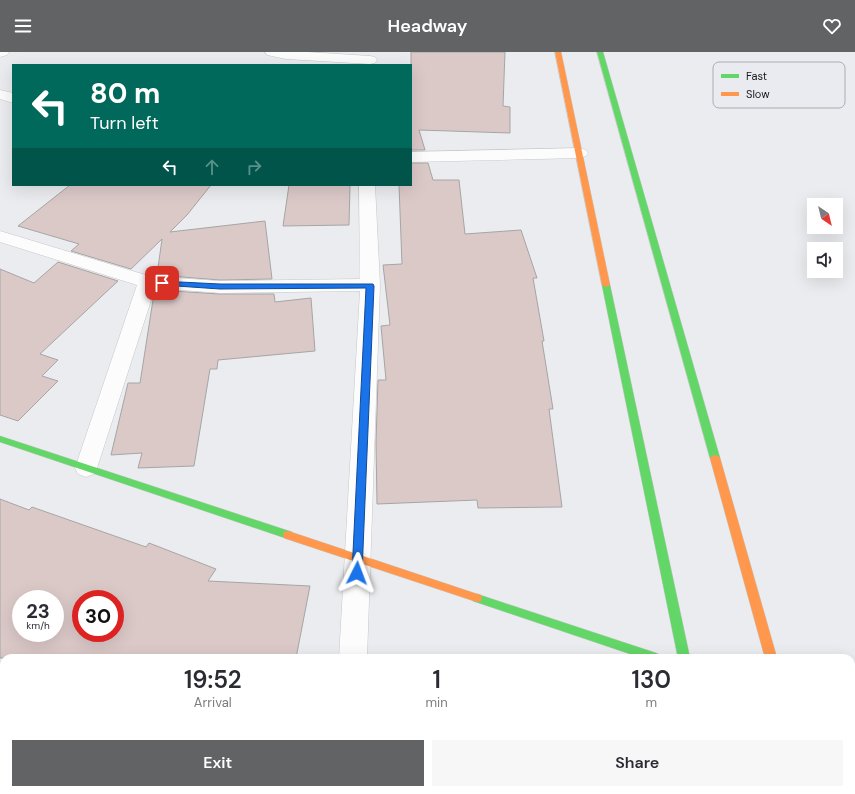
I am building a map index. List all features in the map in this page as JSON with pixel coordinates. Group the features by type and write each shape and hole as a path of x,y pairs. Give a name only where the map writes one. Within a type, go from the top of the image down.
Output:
{"street":[{"path":"272,52 286,55 371,59"},
{"path":"558,52 683,654"},
{"path":"600,52 771,654"},
{"path":"0,94 12,98"},
{"path":"412,157 580,153"},
{"path":"353,654 370,286 366,186"},
{"path":"0,236 148,282 220,287 370,286"},
{"path":"86,468 148,282"},
{"path":"0,439 644,654"}],"building":[{"path":"411,52 505,52 503,106 510,107 510,133 419,130 425,150 412,150"},
{"path":"412,163 428,163 433,180 459,180 465,234 521,230 537,278 533,278 544,341 542,341 553,409 549,409 562,507 478,508 477,500 377,504 376,442 378,380 386,380 381,326 390,325 383,265 402,264 399,186 412,186"},
{"path":"69,186 210,186 187,215 170,232 265,221 272,279 220,280 157,275 162,239 131,269 71,251 79,244 18,226"},
{"path":"289,186 350,186 349,225 283,226"},
{"path":"58,262 118,281 40,354 58,360 42,376 58,381 18,421 0,415 0,269 34,283"},
{"path":"156,290 220,294 274,294 275,302 311,298 315,351 218,360 217,369 210,369 194,466 138,468 142,453 111,455 128,383 140,383 153,300"},
{"path":"0,499 29,510 32,507 146,547 149,543 216,569 208,581 310,586 297,654 0,654"}],"traffic: fast":[{"path":"600,52 715,458"},
{"path":"606,285 683,654"},
{"path":"0,439 288,535"},
{"path":"477,598 644,654"}],"traffic: slow":[{"path":"558,52 606,285"},
{"path":"715,458 770,654"},
{"path":"288,535 477,598"}],"route":[{"path":"162,283 220,287 370,286 357,573"}]}
